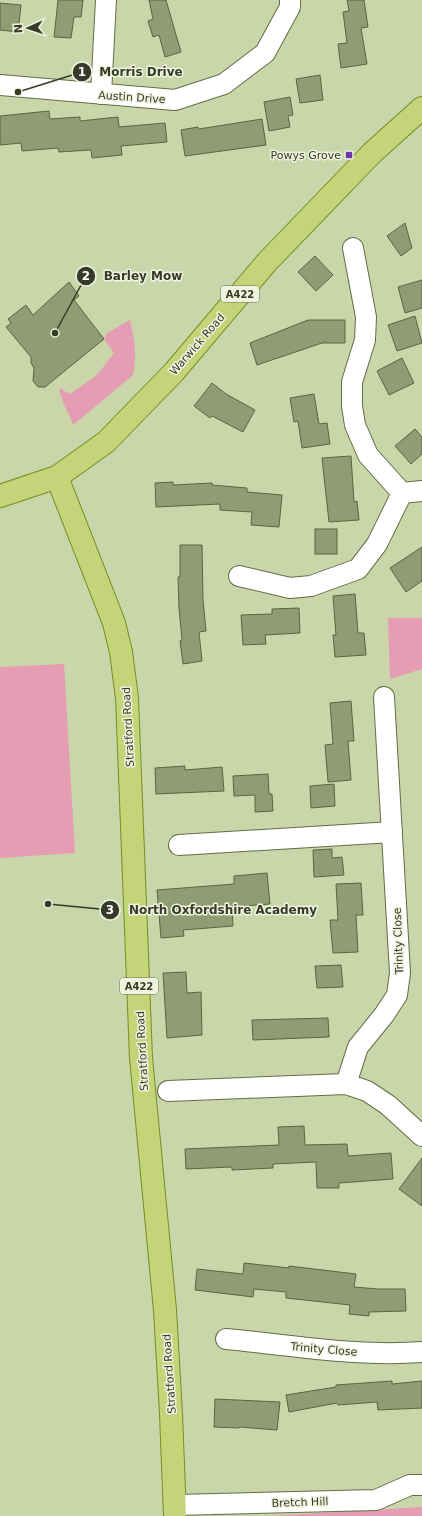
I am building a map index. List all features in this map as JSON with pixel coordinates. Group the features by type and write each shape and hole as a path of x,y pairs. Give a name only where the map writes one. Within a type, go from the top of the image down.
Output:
{"main road":[{"name":"Warwick Road","path":"0,496 57,477 106,442 174,372 267,262 372,153 422,108"},
{"name":"Stratford Road","path":"57,477 114,623 121,652 127,698 142,1065 165,1310 172,1414 175,1511"}],"street":[{"path":"101,94 106,0"},
{"name":"Austin Drive","path":"0,85 175,100 224,84 265,53 290,7 290,0"},
{"path":"353,248 366,317 364,340 352,382 352,406 355,425 368,455 402,493"},
{"path":"402,493 422,491"},
{"path":"239,576 290,588 311,586 358,569 377,544 402,493"},
{"name":"Trinity Close","path":"346,1084 358,1047 384,1015 397,995 400,973 384,697"},
{"path":"178,845 392,832"},
{"path":"168,1091 346,1084 367,1091 388,1105 422,1136"},
{"name":"Trinity Close","path":"226,1339 361,1352 394,1354 422,1352"},
{"name":"Bretch Hill","path":"175,1511 376,1500 410,1485 422,1485"}],"shaded area":[{"path":"130,320 135,348 133,375 73,425 59,388 70,394 97,375 114,353 104,339 107,333"},
{"path":"388,618 422,618 422,669 390,679"},
{"path":"64,664 75,853 0,858 0,667"},
{"path":"422,1507 422,1516 269,1516"}],"building":[{"path":"58,0 83,0 81,17 74,17 71,38 54,37"},
{"path":"149,0 166,0 181,52 165,57 159,35 153,37 148,21 153,19"},
{"path":"347,0 364,0 368,27 361,28 367,64 341,68 338,44 347,43 343,12 349,11"},
{"path":"0,3 21,5 18,32 0,30"},
{"path":"320,75 323,100 300,103 296,79"},
{"path":"290,97 293,115 288,116 290,127 269,131 264,102"},
{"path":"49,111 50,119 80,117 80,121 118,117 119,127 165,123 167,142 121,146 122,155 92,158 91,150 59,152 58,148 22,151 21,143 0,145 0,116"},
{"path":"262,119 266,145 185,156 181,130 198,127 199,129"},
{"path":"405,223 412,248 401,256 387,236"},
{"path":"315,256 333,275 316,291 298,272"},
{"path":"422,280 422,308 405,313 398,287"},
{"path":"69,282 79,296 74,300 104,339 45,387 38,387 33,381 34,368 31,363 31,357 6,327 11,323 8,319 26,305 33,315"},
{"path":"415,316 422,343 397,351 388,325"},
{"path":"308,320 345,320 345,343 322,343 257,365 250,343"},
{"path":"402,358 414,383 389,395 377,371"},
{"path":"212,383 226,394 255,410 243,432 212,416 210,418 194,406"},
{"path":"314,394 319,424 327,423 330,444 302,448 298,421 294,422 290,398"},
{"path":"415,429 422,437 422,454 411,464 395,446"},
{"path":"351,456 354,502 357,501 359,520 329,522 322,458"},
{"path":"173,482 173,485 212,483 212,485 247,488 247,492 282,495 279,527 251,525 252,512 220,510 220,504 156,507 155,483"},
{"path":"315,529 337,529 337,554 315,554"},
{"path":"180,545 202,545 203,600 206,631 199,632 202,661 183,664 180,641 182,640 178,577 180,577"},
{"path":"422,547 422,581 406,592 390,568"},
{"path":"355,594 358,633 364,633 366,655 335,657 333,635 336,635 333,596"},
{"path":"299,608 300,633 265,635 266,644 243,645 241,615 272,614 272,609"},
{"path":"351,701 354,741 348,741 351,780 328,782 325,745 333,744 330,703"},
{"path":"185,766 185,770 222,767 224,791 156,794 155,768"},
{"path":"268,774 269,794 272,794 273,811 255,812 255,795 234,796 233,776"},
{"path":"334,784 335,806 311,808 310,786"},
{"path":"332,849 332,858 342,857 344,875 314,877 313,850"},
{"path":"267,873 270,904 232,907 233,926 183,930 184,936 161,938 157,890 234,884 234,876"},
{"path":"361,883 363,915 356,915 358,952 333,953 330,920 338,920 336,884"},
{"path":"341,965 343,987 317,988 315,966"},
{"path":"186,972 187,993 201,992 202,1035 167,1038 163,973"},
{"path":"328,1018 329,1037 253,1040 252,1020"},
{"path":"304,1126 305,1145 347,1144 348,1156 391,1153 393,1179 339,1183 339,1188 317,1188 316,1162 273,1164 273,1168 232,1170 232,1167 186,1169 185,1149 279,1145 278,1127"},
{"path":"422,1158 422,1206 399,1189"},
{"path":"244,1263 289,1268 289,1266 356,1274 354,1287 405,1289 406,1311 369,1312 369,1316 349,1314 350,1305 286,1298 286,1292 254,1289 253,1297 195,1290 197,1269 243,1274"},
{"path":"392,1381 392,1384 422,1381 422,1408 378,1410 377,1402 338,1405 337,1403 289,1412 286,1395 336,1387 336,1385"},
{"path":"215,1399 280,1402 277,1430 214,1427"}],"place":[{"name":"Morris Drive","path":"18,92"},
{"name":"Powys Grove","path":"349,155"},
{"name":"Barley Mow","path":"55,333"},
{"name":"North Oxfordshire Academy","path":"48,904"}]}
